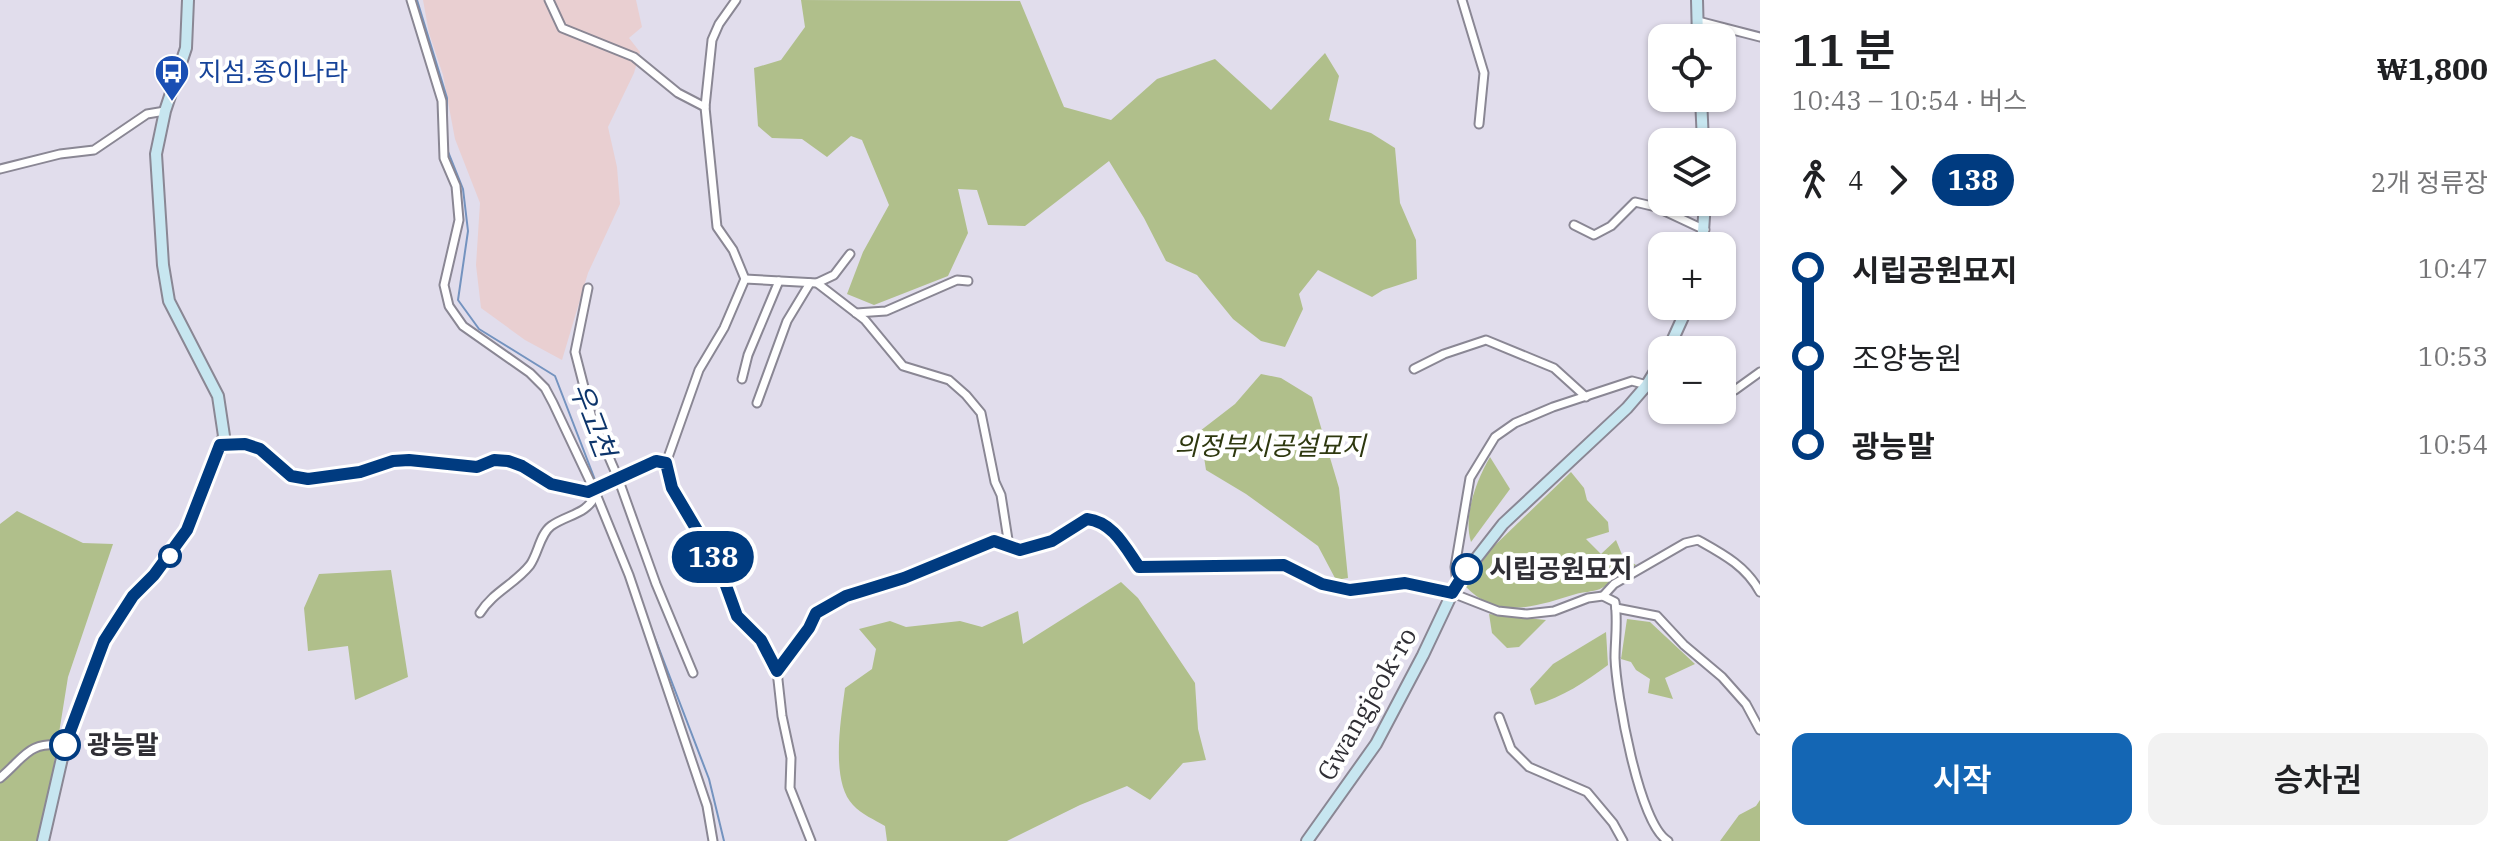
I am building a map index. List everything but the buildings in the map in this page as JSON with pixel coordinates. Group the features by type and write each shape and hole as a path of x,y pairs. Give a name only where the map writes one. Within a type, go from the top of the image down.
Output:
{"main road":[{"path":"43,841 65,745 104,641 133,596 154,575 187,530 224,436 218,396 169,301 163,265 156,154 165,111 186,48 188,0"},
{"path":"1697,0 1698,21"},
{"path":"1705,216 1705,230"},
{"name":"Gwangjeok-ro","path":"1307,841 1376,744 1454,588 1503,524 1607,428 1647,385"}],"street":[{"path":"411,0 442,101 444,158 456,186 459,220 444,285 449,306 463,326 510,358 545,388 596,490 629,575 703,792 713,841"},
{"path":"549,0 562,28 634,57 678,93 705,107"},
{"path":"736,0 712,40 705,107 717,227 733,250 745,279 724,328 699,370 666,463 672,488 720,569 737,616 761,640 777,671 791,758 790,788 811,841"},
{"path":"1462,0 1484,73 1479,124"},
{"path":"1698,21 1760,37"},
{"path":"0,169 60,154 94,150 147,114 165,111"},
{"path":"1574,225 1594,235 1611,226 1635,202 1656,207 1705,230"},
{"path":"745,279 813,283 834,275 850,254"},
{"path":"856,313 886,311 957,280 968,281"},
{"path":"742,379 748,355 779,281"},
{"path":"813,283 865,320 903,366 949,380 981,413 984,437 1001,495 1009,546"},
{"path":"757,403 787,321 813,283"},
{"path":"588,288 575,352 592,418 693,673"},
{"path":"1414,369 1444,354 1486,340 1554,368 1586,397"},
{"path":"1736,389 1760,372"},
{"name":"Gwangjeok-ro","path":"1454,588 1470,478 1484,451 1500,432 1553,407 1632,381 1647,385"},
{"path":"220,445 245,444 260,449 291,476 308,479 360,472 393,461 477,467 494,460 522,466 551,484 588,492 656,461 666,463"},
{"path":"480,613 487,600 531,564 551,526 584,510 596,490"},
{"path":"777,671 809,628 816,613 846,596 904,578 994,541 1020,550 1052,541 1087,519 1097,520 1114,532 1139,567 1284,565 1322,584 1350,590 1405,583 1454,588 1498,611 1527,614 1554,611 1588,598 1603,596 1615,602 1616,608 1615,660 1625,740 1652,821 1668,841"},
{"path":"1603,596 1614,584 1685,543 1698,540 1733,560 1755,582 1760,592"},
{"path":"1616,608 1657,616 1730,686 1746,704 1760,730"},
{"path":"1499,717 1511,749 1529,767 1587,792 1613,823 1623,841"},
{"path":"0,778 34,746 47,743 65,745"}],"shaded area":[{"path":"423,0 636,0 642,27 629,38 640,52 634,73 608,127 617,167 620,204 588,273 562,360 525,340 481,308 476,265 480,203 455,139 443,75 429,33"}],"green space":[{"path":"801,0 1020,1 1064,107 1111,120 1157,79 1215,59 1271,110 1325,53 1339,76 1329,120 1371,133 1395,148 1400,203 1416,240 1417,279 1383,290 1372,297 1318,270 1299,294 1303,309 1285,347 1261,341 1233,319 1197,275 1166,261 1109,161 1025,226 988,225 977,190 958,189 968,233 948,276 874,305 847,294 863,252 889,205 862,140 851,136 827,157 802,139 772,138 758,126 754,68 781,60 805,27"},
{"name":"의정부시공설묘지","path":"1261,374 1281,378 1312,397 1339,488 1348,578 1336,580 1318,546 1246,494 1206,470 1200,431 1235,404"},
{"path":"1490,457 1510,489 1471,542 1469,521 1472,499"},
{"path":"1571,472 1584,488 1587,500 1608,522 1609,532 1586,539 1601,554 1616,540 1623,557 1636,565 1600,589 1532,606 1504,607 1478,597 1465,586 1491,549"},
{"path":"17,511 83,543 113,544 68,677 51,783 37,841 0,841 0,524"},
{"path":"391,570 408,677 355,700 348,646 308,651 304,608 319,574"},
{"path":"1121,582 1138,598 1195,683 1198,729 1206,760 1183,763 1150,800 1127,786 1007,841 887,841 885,826 853,805 841,781 839,766 845,688 872,669 876,649 859,629 890,621 906,627 960,621 982,627 1018,611 1023,644"},
{"path":"1489,614 1546,620 1519,647 1507,648 1492,633"},
{"path":"1627,619 1650,622 1695,664 1665,678 1673,699 1648,693 1650,679 1636,670 1631,662 1621,659"},
{"path":"1606,632 1608,665 1555,698 1535,705 1530,689 1553,664"},
{"path":"1760,800 1760,841 1720,841 1739,815 1756,806"}],"waterway":[{"name":"우고천","path":"417,0 447,98 447,142"},
{"name":"우고천","path":"447,149 463,189 468,231 458,300 479,329 555,376 597,485"},
{"name":"우고천","path":"599,491 607,511"},
{"name":"우고천","path":"643,607 709,779 724,841"}],"bus line":[{"name":"138","path":"65,745 104,641 115,620 174,551 187,530 220,445 245,444 260,449 291,476 308,479 360,472 393,461 477,467 494,460 522,466 551,484 588,492 656,461 666,463 672,488 720,569 737,616 761,640 777,671 809,628 816,613 846,596 904,578 994,541 1020,550 1052,541 1087,519 1097,520 1114,532 1139,567 1284,565 1322,584 1350,590 1405,583 1452,593 1467,569"}],"place":[{"name":"지섬.종이나라","path":"172,103"},
{"name":"시립공원묘지","path":"1467,569"},
{"name":"광능말","path":"65,745"}]}
